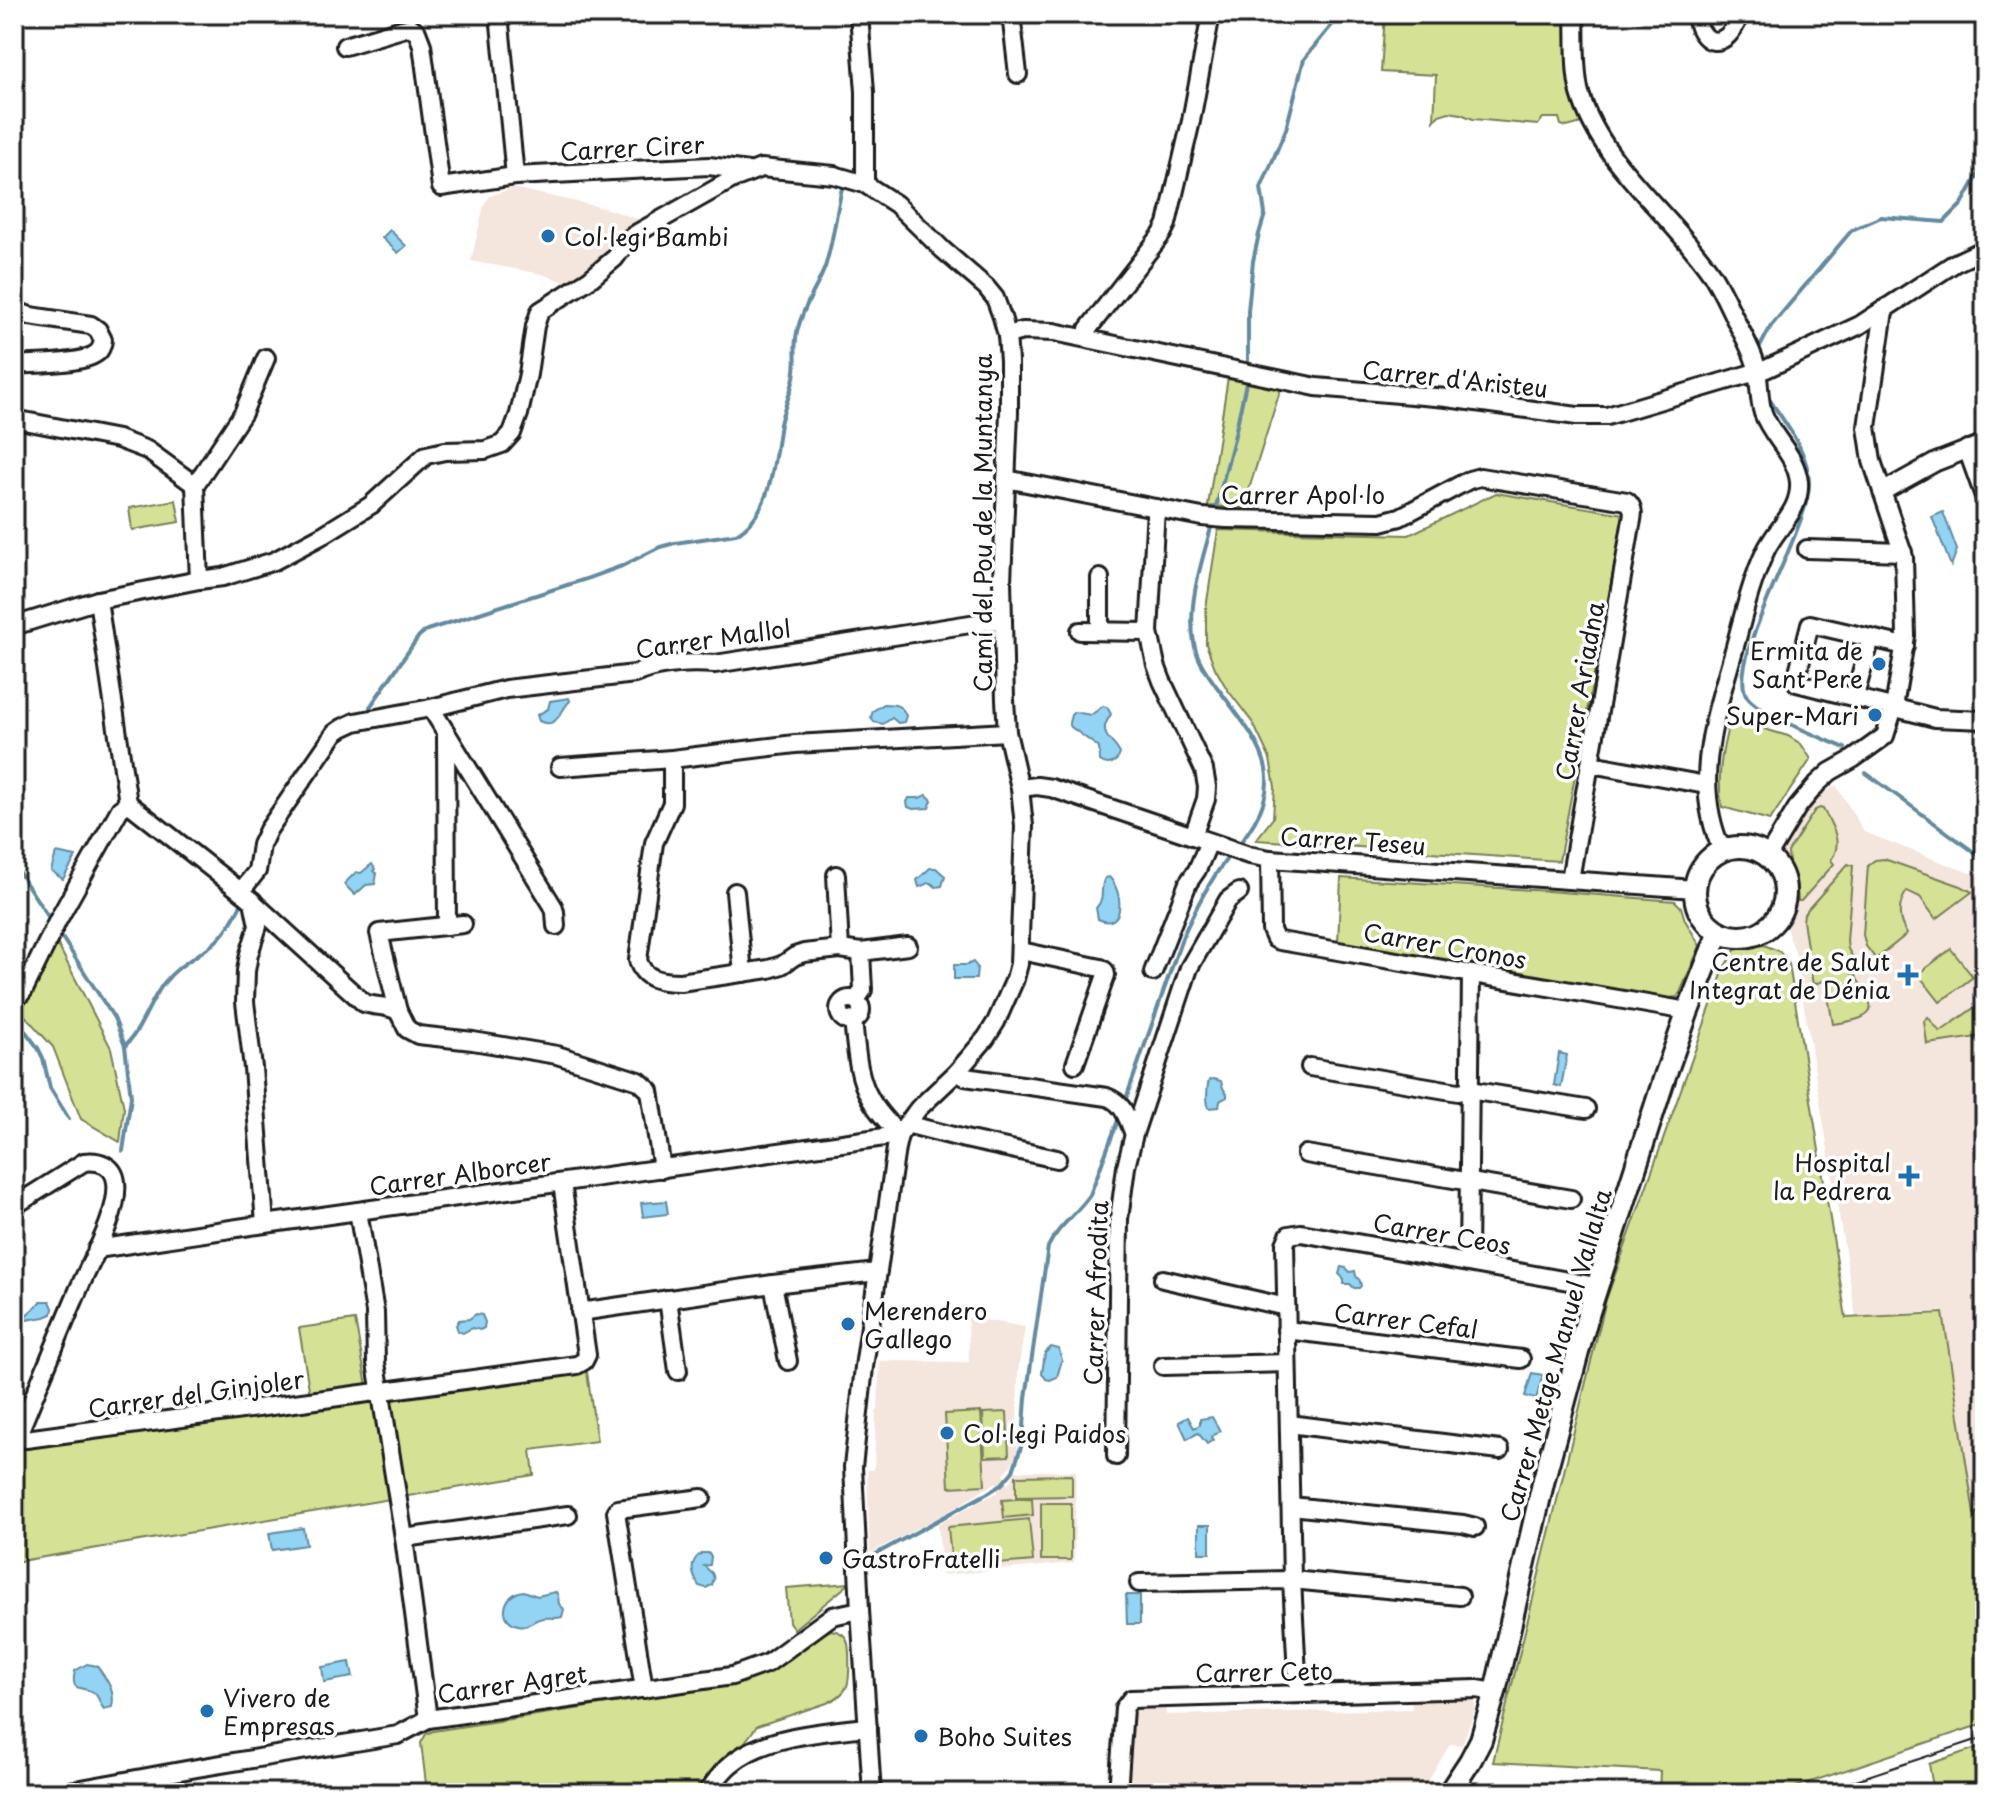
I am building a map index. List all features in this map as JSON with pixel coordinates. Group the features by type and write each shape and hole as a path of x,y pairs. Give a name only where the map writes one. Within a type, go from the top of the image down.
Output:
{"street":[{"path":"499,14 515,176"},
{"path":"859,14 865,92 865,184"},
{"path":"1011,14 1018,74"},
{"path":"1086,338 1088,329 1167,224 1211,14"},
{"path":"1575,14 1579,89 1596,131 1612,156 1711,274 1755,361 1762,411 1795,466 1799,483 1792,513 1770,542 1760,564 1709,744 1706,785 1712,821 1722,850"},
{"path":"1696,14 1701,34 1711,40 1726,37 1741,14"},
{"name":"Carrer Cirer","path":"345,46 402,29 411,27 416,30 422,45 441,187 515,176 709,166 750,171 761,168 809,172 865,184"},
{"path":"14,626 98,600 223,577 274,561 371,505 426,455 485,450 502,444 512,433 519,414 540,311 590,279 639,232 750,171"},
{"name":"Camí del Pou de la Muntanya","path":"865,184 896,204 990,291 998,304 1007,335 1009,361 1002,619 1007,732 1020,788 1024,826 1021,951 1015,979 996,1022 977,1050 918,1109 903,1130"},
{"name":"Carrer d'Aristeu","path":"1007,335 1040,330 1316,387 1447,398 1593,417 1619,414 1758,373 1860,325 1955,263 1985,249"},
{"path":"14,310 30,316 91,325 101,333 103,340 96,354 82,359 14,365"},
{"path":"1768,856 1797,808 1817,784 1885,736 1894,707 1905,646 1906,582 1903,552 1870,451 1867,427 1884,311"},
{"path":"199,580 195,485 243,413 266,358"},
{"path":"14,419 118,439 147,450 195,485"},
{"path":"1882,492 1936,462 1985,443"},
{"path":"1967,449 1985,499"},
{"name":"Carrer Apol·lo","path":"1006,479 1226,519 1390,521 1480,477 1627,501 1633,511"},
{"path":"1153,972 1207,841 1204,770 1162,681 1149,632 1156,508"},
{"name":"Carrer Ariadna","path":"1570,880 1633,511"},
{"path":"1807,549 1903,552"},
{"path":"1100,578 1100,631"},
{"path":"98,600 128,803 247,896 364,1003 388,1006 398,1011"},
{"name":"Carrer Mallol","path":"247,896 268,830 335,733 355,722 528,685 635,674 651,667 697,662 715,664 1002,619"},
{"path":"1905,646 1810,624 1796,680 1797,683 1944,720 1985,720"},
{"path":"1080,631 1149,632"},
{"path":"1855,696 1871,638"},
{"path":"431,708 553,906 556,926"},
{"path":"446,732 455,925 379,933 398,1011 407,1029 418,1035 557,1055 639,1081 650,1091 662,1169"},
{"path":"560,767 672,759 795,744 1007,732"},
{"path":"672,759 672,803 654,843 638,960 645,973 667,982 778,967 804,953 840,949 861,952 908,946"},
{"path":"1591,764 1706,785"},
{"name":"Carrer Teseu","path":"1020,788 1051,788 1249,855 1270,859 1695,889"},
{"path":"14,998 24,990 58,920 120,809 128,803"},
{"path":"1734,847 1758,850 1768,856 1778,866 1785,892 1777,918 1768,928 1744,937 1719,932 1709,925 1696,902 1697,877 1703,866 1722,850 1734,847"},
{"name":"Carrer Cronos","path":"1270,859 1271,930 1277,940 1688,1011"},
{"path":"836,875 840,949"},
{"path":"735,892 743,973"},
{"name":"Carrer Afrodita","path":"1116,1456 1119,1219 1123,1181 1134,1134 1189,968 1228,900 1239,892"},
{"path":"247,896 257,914 258,926 249,957 245,1002 265,1224"},
{"name":"Carrer Metge Manuel Vallalta","path":"1449,1793 1481,1740 1544,1479 1596,1286 1688,1011 1719,932"},
{"path":"1021,951 1105,971 1075,1064"},
{"path":"861,952 863,990 856,1000 848,999 840,1007 843,1017 853,1020 862,1080 871,1101 903,1130 965,1139 1057,1159"},
{"path":"1468,1262 1471,974"},
{"path":"1310,1067 1458,1092 1469,1090 1586,1109"},
{"path":"957,1072 965,1077 1113,1099 1123,1108 1134,1134"},
{"path":"872,1793 853,1467 893,1163 903,1130"},
{"name":"Carrer Alborcer","path":"97,1249 662,1169 903,1130"},
{"path":"1306,1154 1571,1199"},
{"path":"14,1206 78,1165 93,1161 102,1163 115,1176 117,1184 112,1215 16,1440"},
{"name":"Carrer del Ginjoler","path":"16,1440 577,1365 587,1355 562,1183"},
{"path":"358,1211 375,1312 376,1363 404,1538 428,1719"},
{"name":"Carrer Ceos","path":"1286,1307 1285,1244 1289,1235 1301,1233 1596,1286"},
{"path":"580,1312 877,1272"},
{"path":"1163,1279 1286,1307 1292,1580 1298,1694"},
{"path":"773,1284 788,1361"},
{"path":"668,1299 678,1371"},
{"name":"Carrer Cefal","path":"1286,1330 1521,1359"},
{"path":"1163,1366 1287,1363"},
{"path":"1289,1424 1500,1450"},
{"path":"644,1689 616,1512 618,1509 702,1498"},
{"path":"1291,1506 1475,1527"},
{"path":"404,1538 568,1515"},
{"path":"1139,1583 1292,1580 1460,1596"},
{"name":"Carrer Agret","path":"59,1793 398,1735 428,1719 721,1679 743,1673 777,1657 793,1642 832,1616 860,1610"},
{"name":"Carrer Ceto","path":"1118,1793 1124,1708 1131,1699 1477,1689 1495,1692"},
{"path":"707,1793 738,1758 760,1748 809,1734 868,1727"}],"shaded area":[{"name":"Col·legi Bambi","path":"513,188 604,208 644,221 622,234 614,251 570,284 542,274 471,261 484,205 490,196"},
{"name":"Hospital la Pedrera","path":"1836,785 1864,832 1985,879 1985,1510 1974,1515 1942,1311 1856,1317 1795,952 1786,928 1792,894 1781,852 1814,800"},
{"name":"Col·legi Paidos","path":"968,1317 1025,1327 1018,1371 1017,1454 1004,1474 1008,1485 1016,1471 1076,1471 1074,1563 942,1575 938,1524 998,1492 997,1482 870,1553 867,1470 874,1470 880,1361 969,1362"},
{"path":"1466,1698 1475,1702 1475,1709 1462,1745 1450,1744 1421,1793 1125,1793 1130,1713 1136,1706 1165,1705 1166,1715 1412,1709 1411,1699"}],"green space":[{"path":"1385,14 1566,16 1573,88 1582,123 1567,127 1561,125 1559,118 1543,118 1538,125 1473,119 1449,112 1439,115 1434,121 1436,75 1381,72"},
{"path":"1228,377 1281,388 1243,508 1208,506"},
{"path":"1496,493 1624,514 1559,861 1256,840 1273,818 1275,787 1270,759 1253,723 1215,668 1206,644 1206,608 1218,530 1409,535"},
{"path":"176,500 180,522 132,530 129,508"},
{"path":"1731,715 1751,725 1788,736 1801,744 1811,759 1770,820 1722,807 1720,772"},
{"path":"1820,808 1837,840 1831,860 1834,864 1798,901 1788,852 1815,810"},
{"path":"1884,859 1972,892 1936,919 1920,897 1907,891 1900,913 1907,934 1876,959 1866,946 1863,935 1868,865"},
{"path":"1848,864 1853,866 1847,941 1855,961 1848,966 1867,996 1870,1010 1867,1015 1833,1024 1825,980 1813,985 1803,921 1804,914"},
{"path":"1341,878 1675,901 1700,946 1680,993 1677,997 1669,998 1338,942"},
{"path":"57,943 111,1048 124,1108 120,1142 81,1119 53,1047 18,1008"},
{"path":"1764,945 1779,951 1789,964 1846,1318 1943,1313 1974,1514 1985,1510 1985,1723 1778,1793 1659,1793 1660,1771 1493,1762 1606,1300 1725,966 1735,950"},
{"path":"1951,949 1973,977 1940,1002 1918,974"},
{"path":"1985,1000 1985,1036 1927,1044 1924,1021 1928,1017 1940,1032"},
{"path":"355,1320 367,1386 310,1395 299,1328"},
{"path":"587,1372 597,1441 531,1450 534,1475 14,1562 14,1493 21,1445"},
{"path":"981,1412 985,1485 949,1487 945,1414"},
{"path":"1007,1412 1009,1456 985,1457 983,1413"},
{"path":"1072,1475 1072,1496 1016,1497 1016,1476"},
{"path":"1032,1498 1033,1515 1004,1518 1002,1500"},
{"path":"1041,1503 1071,1503 1071,1560 1041,1560"},
{"path":"1029,1519 1033,1561 952,1568 948,1527"},
{"path":"850,1583 794,1629 789,1622 786,1588"},
{"path":"831,1630 842,1634 848,1644 849,1677 843,1692 827,1703 757,1726 706,1793 423,1793 427,1792 421,1743 426,1734 433,1731 744,1683"},
{"path":"1985,1745 1985,1793 1934,1793 1929,1764"}],"water":[{"path":"390,230 406,246 398,253 382,238"},
{"path":"1943,512 1957,550 1951,566 1932,517"},
{"path":"569,698 570,701 555,721 539,721 537,715 548,709 550,701"},
{"path":"884,704 900,707 905,712 904,722 898,723 892,718 883,724 874,722 871,717 873,711"},
{"path":"1103,706 1111,714 1105,726 1106,734 1120,754 1117,760 1109,764 1100,761 1099,748 1069,723 1074,712 1091,715"},
{"path":"927,795 932,800 929,808 908,807 909,798"},
{"path":"56,853 76,857 63,879 51,871"},
{"path":"372,864 377,874 375,884 366,885 355,895 344,884 356,872 361,873"},
{"path":"930,868 936,868 945,876 942,886 929,883 919,887 917,880"},
{"path":"1109,877 1117,891 1119,908 1114,920 1107,921 1098,919 1096,908 1101,900 1103,882"},
{"path":"973,962 977,967 976,979 954,979 954,965"},
{"path":"1559,1053 1567,1055 1561,1087 1554,1085"},
{"path":"1209,1080 1221,1081 1227,1097 1220,1101 1219,1107 1209,1108 1208,1086"},
{"path":"666,1201 668,1214 643,1217 641,1203"},
{"path":"1341,1267 1355,1271 1360,1281 1359,1288 1344,1284 1339,1274"},
{"path":"42,1301 50,1301 52,1314 26,1320 25,1316"},
{"path":"482,1315 484,1328 472,1328 463,1333 458,1331 456,1325 459,1320"},
{"path":"1051,1347 1059,1349 1062,1360 1057,1377 1050,1380 1042,1373 1045,1353"},
{"path":"1532,1373 1543,1375 1536,1399 1525,1396"},
{"path":"1188,1417 1194,1428 1200,1425 1200,1419 1212,1417 1220,1431 1207,1444 1198,1433 1187,1439 1179,1422"},
{"path":"1199,1525 1210,1525 1210,1553 1199,1553"},
{"path":"303,1528 306,1545 272,1550 269,1533"},
{"path":"702,1553 711,1556 710,1565 704,1566 714,1578 712,1585 706,1588 699,1586 693,1568 695,1560"},
{"path":"524,1591 537,1596 556,1592 564,1609 562,1617 540,1619 525,1625 511,1622 505,1613 507,1601"},
{"path":"1126,1595 1140,1595 1140,1624 1127,1624"},
{"path":"350,1662 353,1677 324,1682 322,1667"},
{"path":"87,1664 97,1666 107,1680 113,1695 112,1707 104,1709 95,1693 75,1686 75,1671"}],"waterway":[{"path":"1248,364 1248,311 1253,261 1265,214 1261,188 1286,129 1304,59 1341,14"},
{"path":"1761,345 1771,326 1852,230 1881,217 1944,222 1962,204 1985,166"},
{"path":"370,707 419,636 427,630 589,578 660,547 736,534 748,525 764,500 769,485 780,424 794,378 798,328 825,267 842,188"},
{"path":"1216,507 1246,383"},
{"path":"1768,397 1801,449 1809,484 1796,533 1756,629 1743,682 1748,698 1755,705 1845,748"},
{"path":"1211,528 1194,600 1194,643 1206,671 1257,744 1267,779 1265,798 1240,843"},
{"path":"1866,773 1985,857"},
{"path":"1127,1096 1182,938 1213,878 1226,860"},
{"path":"14,865 49,918"},
{"path":"123,1151 131,1097 125,1046 164,983 181,966 218,940 242,903"},
{"path":"63,939 114,1018 125,1046"},
{"path":"14,1022 38,1048 50,1088 69,1119"},
{"path":"874,1555 988,1493 1002,1484 1013,1471 1023,1441 1026,1398 1048,1247 1090,1195 1120,1115"}],"tram line":[{"path":"1817,1793 1985,1737"}],"place":[{"name":"Col·legi Bambi","path":"548,236"},
{"name":"Ermita de Sant Pere","path":"1879,664"},
{"name":"Super-Mari","path":"1875,715"},
{"name":"Centre de Salut Integrat de Dénia","path":"1908,975"},
{"name":"Hospital la Pedrera","path":"1909,1176"},
{"name":"Merendero Gallego","path":"848,1324"},
{"name":"Col·legi Paidos","path":"947,1433"},
{"name":"GastroFratelli","path":"826,1558"},
{"name":"Vivero de Empresas","path":"207,1711"},
{"name":"Boho Suites","path":"921,1736"}]}
